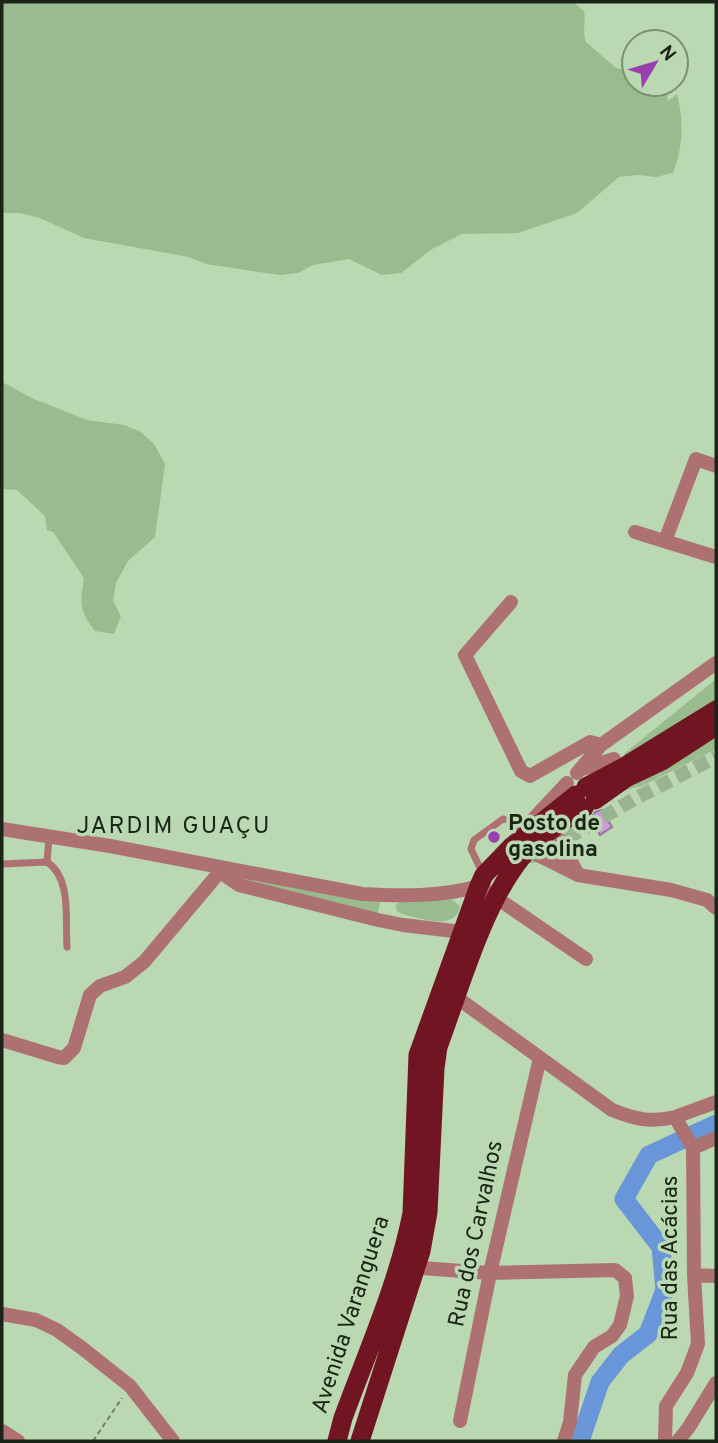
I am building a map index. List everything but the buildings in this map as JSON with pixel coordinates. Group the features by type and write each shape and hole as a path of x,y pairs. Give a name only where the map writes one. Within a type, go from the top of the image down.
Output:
{"highway":[{"path":"581,788 618,763 716,710"},
{"path":"581,788 626,778 662,761 716,726"},
{"name":"Avenida Varanguera","path":"360,1441 409,1267 428,1212 438,1047 456,997 482,881 511,847 581,788"},
{"name":"Avenida Varanguera","path":"337,1441 343,1418 409,1267 418,1055 470,935 497,899 521,858 555,825 581,788"}],"street":[{"path":"665,541 696,459 716,466"},
{"path":"635,532 716,557"},
{"path":"511,602 465,655 522,771 530,776 590,742 601,745 618,763"},
{"path":"511,847 529,822 581,788 601,745 716,663"},
{"path":"2,828 362,894 465,890 482,881 497,899 586,959"},
{"path":"561,841 578,875"},
{"path":"538,855 578,875 671,890 707,900 716,908"},
{"path":"218,869 239,885 379,920 470,935"},
{"path":"2,1040 58,1057 69,1055 94,990 125,977 144,962 218,869"},
{"path":"379,920 388,895"},
{"path":"456,997 612,1110 635,1120 655,1121 685,1133 716,1138"},
{"name":"Rua dos Carvalhos","path":"460,1421 490,1273 540,1058"},
{"path":"685,1133 716,1102"},
{"name":"Rua das Acácias","path":"665,1441 666,1406 687,1373 698,1344 685,1133"},
{"path":"409,1267 490,1273 615,1270 625,1278 627,1296 620,1325 612,1336 594,1347 575,1375 570,1422 564,1441"},
{"path":"694,1275 716,1276"},
{"path":"2,1314 36,1320 57,1330 130,1386 173,1441"},
{"path":"678,1441 716,1383"},
{"path":"2,1431 18,1441"}],"lane":[{"path":"482,881 471,849 474,840 503,819 529,822"},
{"path":"47,862 49,837"},
{"path":"2,864 47,862 54,866 63,881 66,947"}],"path":[{"path":"93,1441 130,1386"}],"green space":[{"path":"2,2 573,2 584,11 586,42 620,69 620,98 668,98 668,101 678,98 681,114 681,144 673,173 656,177 619,177 577,213 518,233 462,234 432,249 401,273 382,275 349,259 313,265 298,273 280,275 206,264 189,257 84,238 40,218 20,213 2,213"},
{"path":"2,382 34,399 87,420 124,425 141,432 154,444 165,464 155,537 128,561 116,583 113,601 121,616 114,634 95,631 86,618 82,601 84,578 53,532 47,530 45,516 17,490 2,489"},
{"path":"716,679 716,702 622,760 625,753"},
{"path":"716,728 716,749 642,786 621,791"},
{"path":"242,877 381,900 377,915 241,880"},
{"path":"451,899 460,906 452,919 445,921 402,914 397,911 395,905 403,900"}],"waterway":[{"path":"580,1441 600,1382 621,1355 648,1334 665,1290 661,1247 624,1199 649,1155 716,1124"}],"tunnel":[{"path":"529,856 538,855 636,798 716,757"}],"place":[{"name":"Posto de gasolina","path":"494,837"}],"district":[{"name":"JARDIM GUAÇU","path":"174,827"}]}
